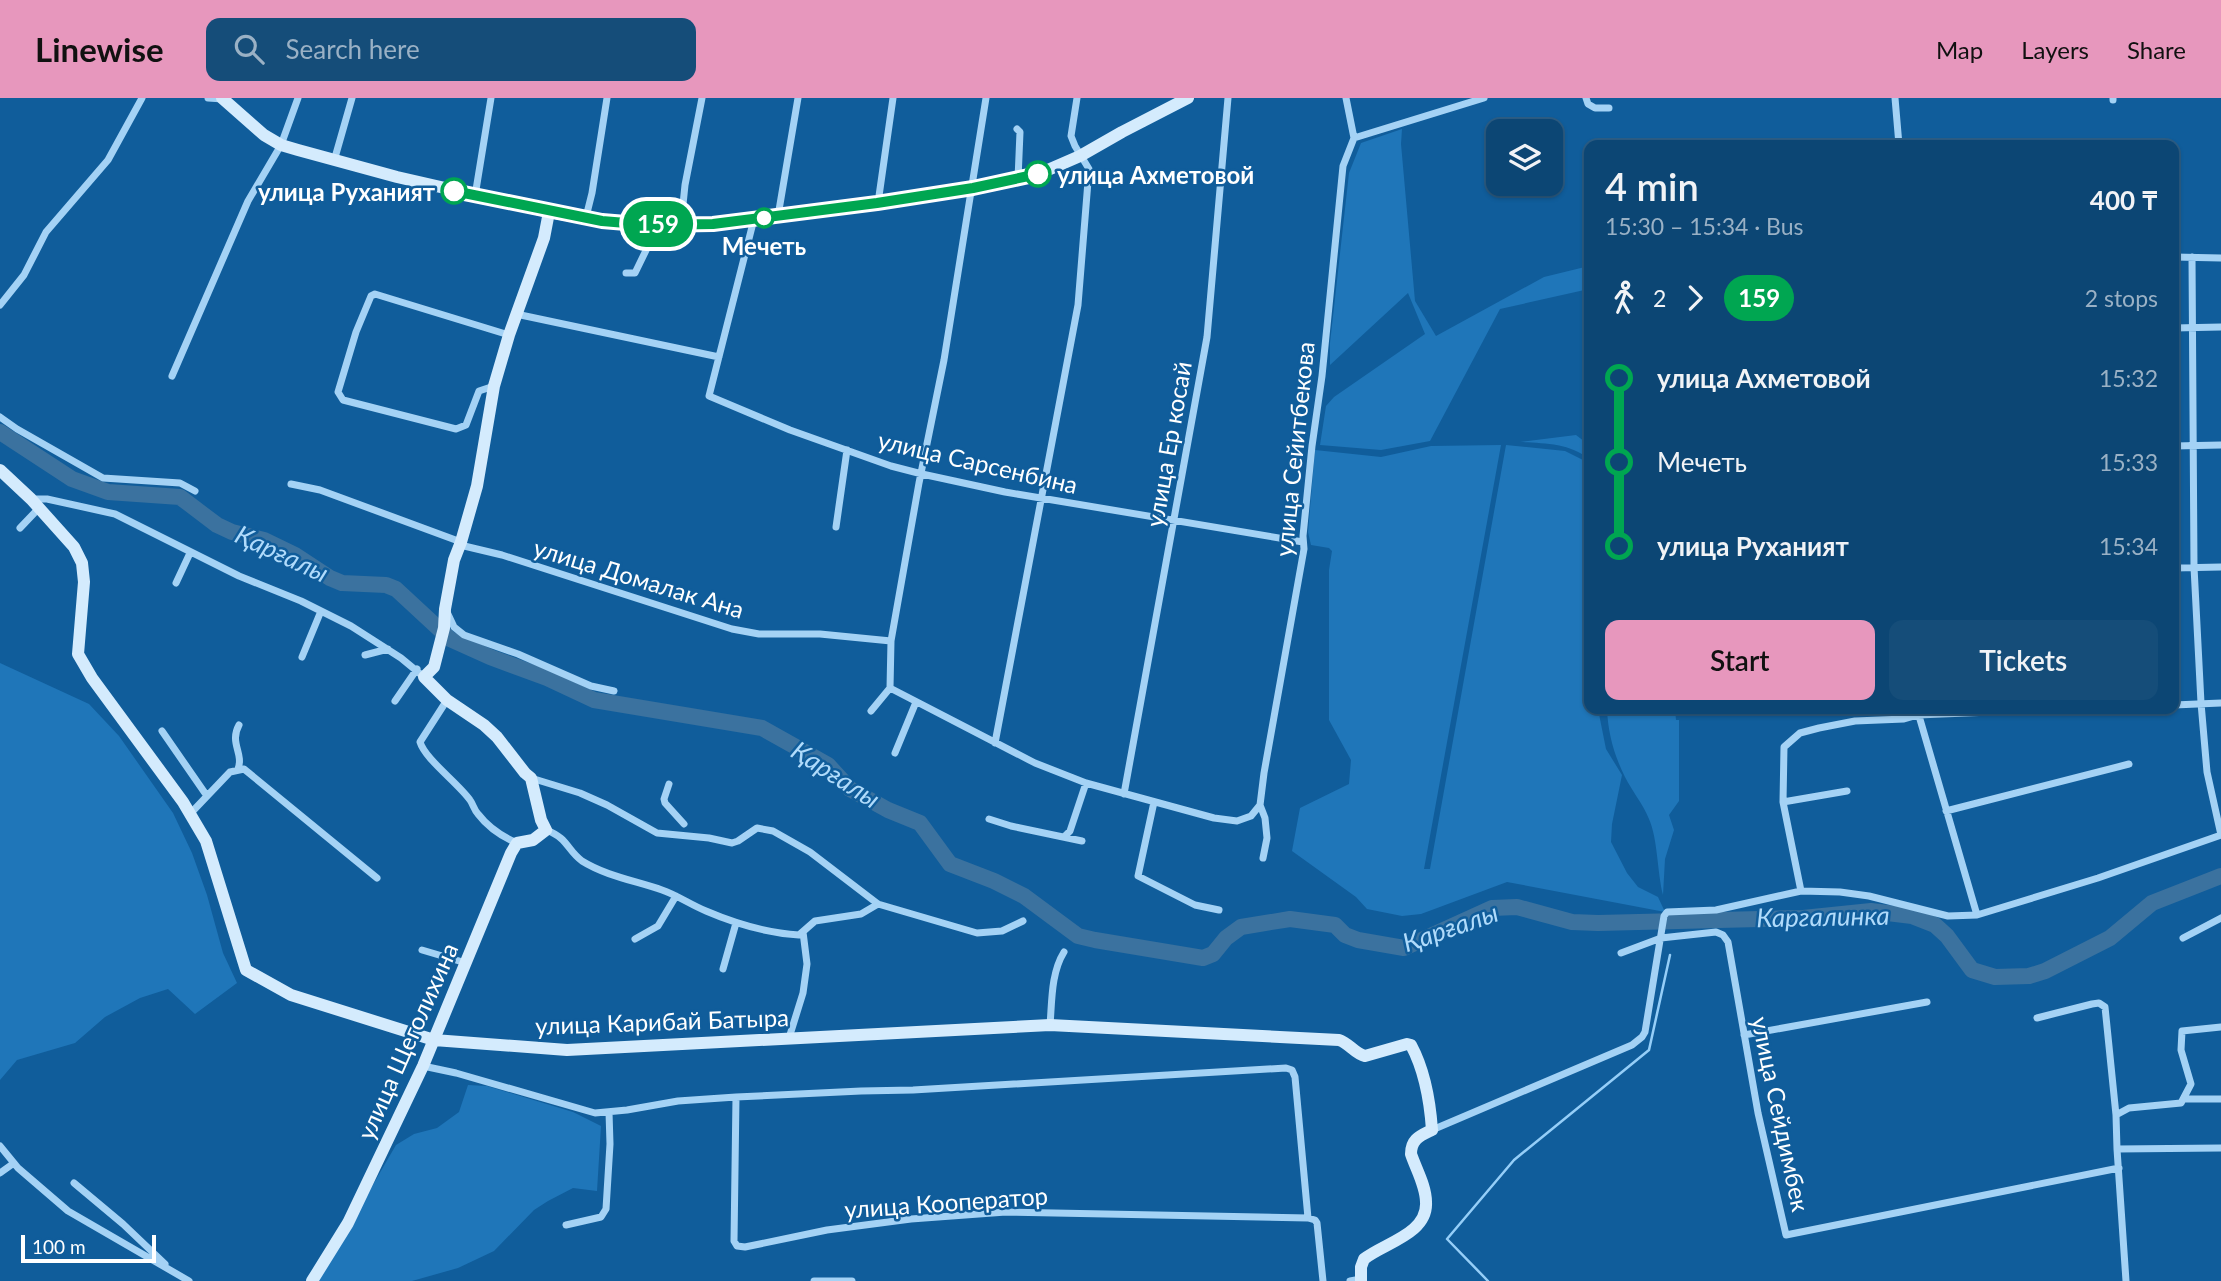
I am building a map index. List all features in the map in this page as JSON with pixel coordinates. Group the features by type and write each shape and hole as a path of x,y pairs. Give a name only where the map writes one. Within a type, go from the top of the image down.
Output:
{"street":[{"path":"0,306 24,275 46,232 108,160 142,98"},
{"path":"208,98 222,98 264,135 281,145 334,161 549,212 602,221 655,224 713,224 778,216 877,203 1034,176 1080,156 1165,104 1188,98"},
{"path":"172,376 248,201 281,145 298,98"},
{"path":"334,161 352,98"},
{"path":"475,196 491,98"},
{"path":"586,217 607,98"},
{"path":"681,224 685,185 702,98"},
{"path":"778,216 797,98"},
{"path":"877,203 893,98"},
{"path":"871,710 890,688 891,642 944,360 986,98"},
{"path":"995,743 1078,305 1089,169 1071,136 1077,98"},
{"name":"улица Ер косай","path":"1124,794 1207,337 1228,98"},
{"path":"1346,98 1354,138 1484,98"},
{"path":"1586,98 1588,104 1595,108 1609,108"},
{"path":"1895,98 1899,140"},
{"path":"1017,129 1020,132 1018,179"},
{"name":"улица Сейитбекова","path":"1263,858 1267,838 1265,818 1260,805 1304,549 1312,446 1322,376 1343,166 1354,138"},
{"path":"394,701 420,673 434,667 454,560 477,485 494,386 544,237 549,212"},
{"name":"улица Сарсенбина","path":"754,219 709,396 790,430 922,474 1042,498 1303,542"},
{"path":"626,273 635,273 652,238 655,224"},
{"path":"2179,257 2221,258"},
{"path":"1357,1280 1364,1259 1415,1228 1425,1212 1425,1195 1411,1148 1417,1137 1632,1045 1642,1037 1664,916 1667,912 1716,909 1801,891 1869,896 1948,916 1977,915 2098,878 2221,835 2207,772 2194,568 2192,257"},
{"path":"494,386 479,391 466,425 456,429 343,400 338,392 356,332 374,294 509,335"},
{"path":"516,314 719,357"},
{"path":"2179,328 2221,327"},
{"path":"0,417 103,478 180,483 195,491"},
{"path":"2179,446 2221,445"},
{"path":"836,527 847,450"},
{"name":"улица Карибай Батыра","path":"0,470 74,547 82,563 84,582 78,654 92,678 176,792 206,841 246,970 291,995 434,1040 567,1050 1050,1025 1339,1040 1365,1056 1407,1044 1411,1045 1417,1057 1430,1103 1432,1130"},
{"name":"улица Домалак Ана","path":"291,484 320,490 460,543 732,629 759,635 820,634 891,642"},
{"path":"20,528 35,504 47,499 115,514 190,553 351,626 388,649 420,673 447,701 491,731 531,778 546,830 565,840 581,860 618,877 666,891 736,923 785,934 799,935 815,920 861,914 878,904"},
{"path":"176,583 190,553"},
{"path":"2179,568 2221,567"},
{"path":"445,608 454,627 464,635 518,654 591,686 614,691"},
{"path":"302,657 321,611"},
{"path":"365,654 388,649"},
{"path":"890,688 1035,763 1086,783 1214,818 1237,821 1251,816 1260,805"},
{"path":"447,701 431,722 421,742 423,751 456,784 477,813 505,838 517,844 533,840 546,830"},
{"path":"895,754 916,702"},
{"path":"2179,705 2221,703"},
{"path":"1801,891 1783,802 1784,747 1800,733 1855,720 1904,719 1914,714"},
{"path":"1919,714 1977,915"},
{"path":"238,769 241,761 235,737 239,725"},
{"path":"162,731 208,796"},
{"path":"1946,811 2129,764"},
{"path":"190,814 230,772 244,769 377,878"},
{"path":"531,778 607,804 657,833 732,843 757,828 773,831 810,852 878,904 977,933 1002,931 1023,920"},
{"path":"1065,836 1070,831 1086,783"},
{"path":"669,784 665,803 686,822 680,835"},
{"path":"1783,802 1847,791"},
{"path":"1154,802 1138,876 1195,905 1219,910"},
{"path":"989,818 1011,826 1082,841"},
{"name":"улица Щеголихина","path":"312,1281 348,1223 423,1066 502,872 517,844"},
{"path":"635,939 658,926 676,896"},
{"path":"2183,938 2221,918"},
{"path":"723,969 736,923"},
{"path":"789,1038 798,1014 807,964 803,932"},
{"name":"улица Сейдимбек","path":"1621,953 1661,938 1716,932 1723,935 1728,942 1758,1113 1786,1235 2119,1168"},
{"path":"422,950 466,963"},
{"path":"1050,1025 1054,984 1063,952"},
{"path":"1744,1035 1927,1002"},
{"path":"2036,1018 2092,1004 2099,1003 2105,1007 2116,1115 2126,1281"},
{"path":"2116,1115 2129,1108 2181,1103 2190,1084 2181,1050 2182,1031 2221,1027"},
{"path":"423,1066 595,1113 678,1101 736,1097 912,1090 1286,1068 1292,1070 1294,1077 1308,1218 1317,1223 1323,1281"},
{"name":"улица Кооператор","path":"736,1097 734,1241 737,1246 745,1247 827,1230 911,1219 1006,1212 1308,1218"},
{"path":"2184,1098 2221,1100"},
{"path":"566,1225 601,1217 606,1209 609,1112"},
{"path":"0,1146 14,1163 68,1211 189,1281"},
{"path":"2117,1149 2221,1148"},
{"path":"0,1173 14,1163"},
{"path":"74,1183 176,1274"},
{"path":"814,1281 852,1281"}],"shaded area":[{"path":"1402,129 1401,144 1415,301 1436,336 1544,277 1584,267 1584,290 1500,309 1430,441 1381,450 1320,445 1326,406 1334,397 1425,334 1408,293 1330,365 1330,343 1349,173 1361,143"},
{"path":"1576,435 1584,441 1584,455 1565,447 1520,442"},
{"path":"1501,445 1424,869 1430,869 1506,445 1565,451 1584,460 1584,714 1599,714 1606,749 1622,775 1611,842 1627,873 1638,887 1658,897 1665,912 1507,882 1421,914 1402,916 1367,909 1356,897 1292,851 1300,808 1349,784 1351,760 1329,720 1329,570 1332,551 1311,545 1308,532 1315,450 1381,457 1431,446"},
{"path":"0,663 89,704 119,736 173,813 192,853 223,953 237,983 195,1014 168,989 140,998 105,1017 75,1043 17,1060 0,1080"},
{"path":"1608,714 1675,714 1676,720 1679,720 1679,801 1669,815 1674,830 1665,859 1663,895 1652,827 1647,813 1628,782 1610,735"},
{"path":"468,1085 487,1086 573,1112 601,1126 597,1191 573,1188 548,1201 534,1210 494,1251 458,1268 412,1281 317,1281 396,1145 414,1134 437,1128 459,1112"}],"waterway":[{"name":"Қарғалы","path":"0,432 72,479 108,492 180,497 217,525 232,532 264,540 295,555 330,578 342,583 386,585 396,589 450,639 594,700 762,728 828,765 850,789 888,810 920,823 950,864 1024,896 1078,936 1095,940 1203,958 1213,954 1226,938 1241,927 1290,919 1335,925 1345,935 1358,940 1404,948 1492,908 1517,907 1572,922 1598,923 1803,918 1871,911 1912,916 1935,925 1947,936 1972,970 1995,977 2029,976 2045,971 2110,938 2152,903 2221,876"},
{"path":"1488,1281 1447,1239 1514,1160 1649,1050 1670,955"}],"bus line":[{"name":"159","path":"454,191 602,221 650,225 713,224 877,203 973,188 1038,174"}],"place":[{"name":"улица Ахметовой","path":"1038,174"},
{"name":"улица Руханият","path":"454,191"},
{"name":"Мечеть","path":"764,218"}],"water label":[{"name":"Каргалинка","path":"1823,916"}]}
